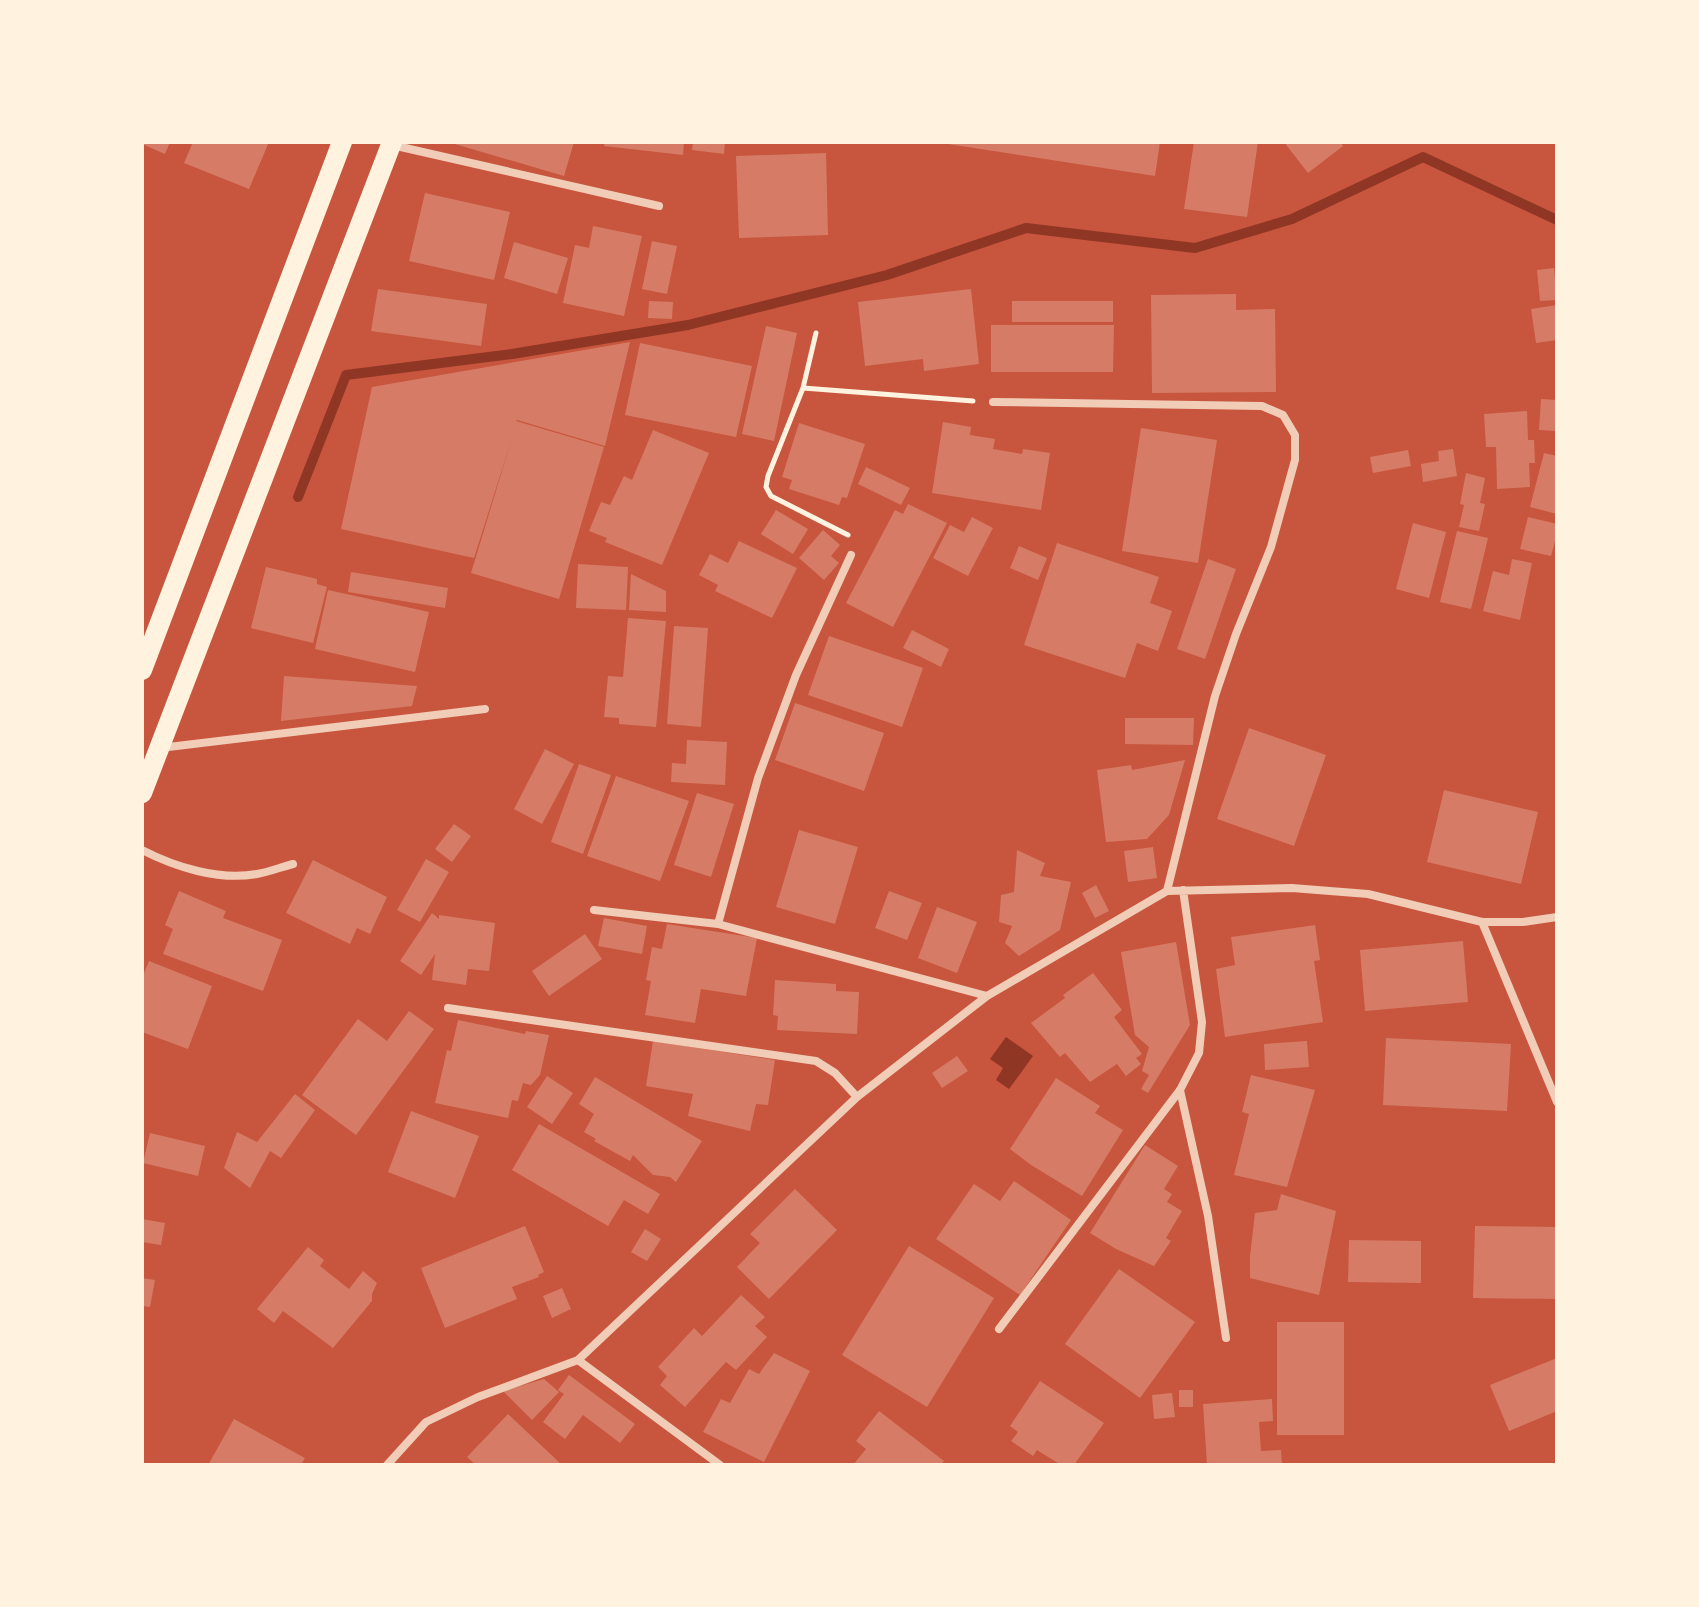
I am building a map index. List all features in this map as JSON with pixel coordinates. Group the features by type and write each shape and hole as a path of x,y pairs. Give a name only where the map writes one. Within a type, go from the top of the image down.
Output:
{"main road":[{"path":"142,670 342,142"},
{"path":"142,793 391,143"}],"street":[{"path":"391,143 659,206"},
{"path":"993,402 1262,406 1283,415 1295,435 1295,460 1271,547 1215,696 1167,891"},
{"path":"718,924 758,778 796,675 851,555"},
{"path":"159,748 485,709"},
{"path":"142,850 168,863 212,874 254,875 293,864"},
{"path":"387,1465 426,1422 478,1397 578,1360 857,1097 987,996 1167,891 1292,888 1368,894 1482,922 1523,922 1557,917"},
{"path":"999,1329 1180,1090 1199,1053 1202,1022 1183,890"},
{"path":"594,910 718,924 987,996"},
{"path":"1482,922 1557,1102"},
{"path":"448,1008 816,1061 835,1073 857,1097"},
{"path":"1180,1090 1208,1216 1226,1338"},
{"path":"578,1360 720,1465"}],"path":[{"path":"816,333 803,388 766,487 771,496 847,534 854,542 851,555"},
{"path":"803,388 993,402"}],"shaded area":[{"path":"1006,1037 1033,1056 1009,1089 996,1080 1003,1068 990,1059"}],"building":[{"path":"142,142 170,142 165,154"},
{"path":"193,142 269,142 249,189 184,163"},
{"path":"448,142 574,142 564,176"},
{"path":"605,142 684,142 683,155 604,146"},
{"path":"693,142 725,142 724,154 692,150"},
{"path":"948,142 1160,142 1155,176"},
{"path":"1194,142 1258,142 1247,217 1184,209"},
{"path":"1284,142 1340,142 1343,146 1308,173"},
{"path":"826,153 828,235 739,238 736,156"},
{"path":"425,193 510,212 494,280 409,261"},
{"path":"593,226 642,236 624,316 563,303 575,245 589,248"},
{"path":"652,241 677,246 667,294 642,289"},
{"path":"514,242 568,258 557,294 504,278"},
{"path":"1554,268 1557,300 1540,301 1537,270"},
{"path":"378,289 487,304 481,346 371,331"},
{"path":"971,289 979,364 924,371 923,359 865,366 858,302"},
{"path":"1236,294 1236,310 1275,309 1276,392 1152,393 1151,295"},
{"path":"649,301 673,302 672,319 648,318"},
{"path":"1012,301 1113,301 1113,322 1012,322"},
{"path":"1557,305 1557,340 1536,343 1531,309"},
{"path":"991,325 1114,325 1113,372 991,372"},
{"path":"766,326 797,333 774,441 742,434"},
{"path":"630,342 605,446 516,421 604,447 559,599 471,573 512,438 474,558 341,529 372,387"},
{"path":"640,343 752,366 736,437 625,415"},
{"path":"1541,399 1557,400 1557,431 1539,430"},
{"path":"1527,411 1528,440 1534,440 1535,463 1529,463 1530,487 1497,489 1496,447 1486,447 1484,414"},
{"path":"943,422 971,427 970,435 995,439 993,449 1022,454 1023,449 1050,453 1041,510 932,493"},
{"path":"799,423 865,444 847,498 842,497 839,505 789,489 792,480 782,477"},
{"path":"1141,428 1217,440 1198,563 1122,551"},
{"path":"653,430 709,453 662,565 605,542 607,538 589,531 601,502 610,505 624,476 632,480"},
{"path":"1453,449 1457,476 1423,482 1421,464 1439,461 1438,451"},
{"path":"1408,450 1411,466 1373,473 1370,457"},
{"path":"1544,453 1557,456 1557,514 1530,507"},
{"path":"866,467 910,488 901,505 858,484"},
{"path":"1466,473 1485,478 1480,503 1485,504 1479,531 1459,527"},
{"path":"908,504 947,523 893,627 846,603 895,510 903,514"},
{"path":"776,510 808,529 793,554 761,534"},
{"path":"972,517 993,528 968,576 933,558 950,525 964,532"},
{"path":"1528,517 1557,524 1551,556 1520,549"},
{"path":"1413,523 1446,532 1429,598 1396,589"},
{"path":"823,530 840,545 831,556 839,563 824,580 799,558"},
{"path":"1457,531 1488,538 1471,609 1440,602"},
{"path":"739,541 797,568 772,618 715,591 718,585 699,575 710,554 728,563"},
{"path":"1057,543 1159,577 1150,603 1172,611 1158,651 1137,643 1125,678 1024,645"},
{"path":"1019,546 1047,558 1038,580 1010,568"},
{"path":"1208,559 1236,569 1205,659 1177,649"},
{"path":"1512,559 1532,563 1520,620 1483,611 1493,571 1509,575"},
{"path":"578,564 628,567 626,610 576,608"},
{"path":"266,567 317,579 317,584 327,587 313,643 251,628"},
{"path":"351,572 448,588 445,608 348,592"},
{"path":"631,574 666,591 666,612 629,610"},
{"path":"328,590 429,612 415,672 315,649"},
{"path":"628,618 666,621 656,727 619,724 619,718 604,717 608,676 623,677"},
{"path":"674,626 708,628 701,727 667,724"},
{"path":"912,630 949,649 941,667 903,648"},
{"path":"829,636 923,668 902,727 808,695"},
{"path":"284,676 417,686 412,706 281,721"},
{"path":"795,703 884,733 864,791 775,760"},
{"path":"1125,718 1194,718 1193,745 1125,744"},
{"path":"1249,728 1326,755 1294,846 1217,819"},
{"path":"687,740 727,742 725,785 671,782 672,763 686,764"},
{"path":"545,749 574,764 542,824 514,809"},
{"path":"1185,760 1169,815 1147,839 1106,842 1097,770 1131,765 1132,770"},
{"path":"579,764 611,775 583,854 551,842"},
{"path":"616,776 689,801 660,881 587,856"},
{"path":"1444,790 1538,812 1521,884 1427,862"},
{"path":"697,793 734,804 711,877 674,865"},
{"path":"454,824 471,836 452,862 435,849"},
{"path":"799,830 858,847 835,924 776,907"},
{"path":"1153,847 1157,878 1128,882 1124,851"},
{"path":"1017,850 1045,863 1040,876 1071,882 1060,930 1019,956 1005,943 1012,926 999,922 1001,895 1014,892"},
{"path":"426,859 449,872 420,922 397,910"},
{"path":"313,860 387,897 370,934 357,928 350,944 286,913"},
{"path":"1096,885 1109,911 1095,918 1082,893"},
{"path":"179,891 226,911 223,918 282,940 263,991 163,954 173,929 165,925"},
{"path":"889,891 922,903 907,940 875,928"},
{"path":"937,907 977,922 957,973 918,958"},
{"path":"432,913 439,919 439,915 495,923 489,971 468,969 466,985 432,980 435,954 421,975 400,961"},
{"path":"604,918 647,926 642,954 598,946"},
{"path":"667,924 757,938 746,996 701,989 695,1023 645,1015 651,981 646,980 652,947 662,949"},
{"path":"1315,925 1320,960 1314,961 1323,1022 1225,1037 1216,969 1235,965 1231,937"},
{"path":"585,934 602,959 549,996 532,971"},
{"path":"1463,941 1468,1002 1365,1011 1360,950"},
{"path":"1176,942 1190,1025 1148,1093 1141,1089 1149,1075 1142,1071 1149,1047 1135,1035 1121,952"},
{"path":"149,961 212,986 188,1049 142,1032 142,978"},
{"path":"1093,973 1122,1010 1114,1017 1142,1054 1136,1058 1141,1064 1126,1076 1117,1064 1090,1082 1065,1053 1060,1057 1031,1023"},
{"path":"775,980 836,984 836,991 859,992 857,1034 777,1030 778,1016 773,1015"},
{"path":"409,1011 434,1029 356,1135 302,1095 358,1019 387,1041"},
{"path":"458,1020 525,1034 526,1031 549,1035 540,1075 531,1085 523,1083 518,1101 512,1100 508,1118 435,1103 447,1050 451,1051"},
{"path":"1386,1038 1511,1044 1507,1111 1383,1105"},
{"path":"653,1041 775,1060 768,1105 756,1104 750,1131 688,1116 693,1094 646,1086"},
{"path":"1307,1041 1309,1067 1265,1070 1264,1044"},
{"path":"957,1056 968,1071 942,1088 932,1073"},
{"path":"1251,1075 1315,1090 1287,1187 1234,1175 1249,1114 1242,1112"},
{"path":"547,1076 573,1093 552,1124 527,1107"},
{"path":"595,1077 702,1141 676,1182 670,1177 653,1175 633,1155 630,1161 584,1132 594,1114 579,1104"},
{"path":"1056,1078 1100,1106 1095,1113 1123,1130 1082,1196 1010,1149"},
{"path":"295,1094 315,1110 281,1158 270,1151 250,1188 224,1168 237,1132 257,1142"},
{"path":"411,1111 479,1136 455,1198 388,1172"},
{"path":"539,1124 660,1194 648,1214 624,1200 608,1226 512,1170"},
{"path":"150,1133 205,1146 198,1176 143,1163"},
{"path":"1145,1145 1178,1166 1164,1189 1172,1194 1167,1202 1182,1211 1166,1238 1171,1241 1154,1266 1090,1233"},
{"path":"1014,1181 1071,1220 1020,1295 936,1239 974,1184 1000,1201"},
{"path":"795,1189 837,1230 769,1299 737,1267 760,1243 750,1234"},
{"path":"1281,1194 1336,1211 1319,1295 1250,1278 1255,1213 1277,1210"},
{"path":"142,1219 165,1223 161,1245 142,1242"},
{"path":"525,1226 544,1272 539,1277 512,1287 517,1299 445,1328 421,1268"},
{"path":"1475,1226 1557,1227 1557,1299 1473,1298"},
{"path":"645,1229 661,1239 647,1261 631,1252"},
{"path":"1349,1240 1421,1241 1421,1283 1348,1282"},
{"path":"909,1246 994,1298 927,1407 842,1355"},
{"path":"308,1247 324,1260 320,1266 349,1289 363,1271 377,1283 372,1301 333,1348 283,1311 274,1323 257,1309"},
{"path":"1119,1269 1195,1322 1140,1398 1065,1344"},
{"path":"142,1278 155,1280 150,1307 142,1306"},
{"path":"562,1288 571,1309 552,1318 543,1296"},
{"path":"741,1295 765,1317 755,1326 767,1337 736,1370 726,1362 685,1407 660,1385 667,1376 658,1367 694,1328 702,1336"},
{"path":"1277,1322 1344,1322 1344,1435 1277,1435"},
{"path":"774,1353 810,1371 764,1462 703,1432 721,1399 730,1403 749,1369 759,1374"},
{"path":"1557,1358 1557,1411 1509,1431 1490,1385"},
{"path":"569,1375 635,1424 620,1443 583,1415 565,1439 543,1422 564,1394 558,1390"},
{"path":"544,1379 559,1392 532,1420 503,1391"},
{"path":"1040,1381 1104,1423 1074,1465 1061,1465 1037,1450 1033,1456 1011,1441 1018,1432 1010,1426"},
{"path":"1179,1390 1193,1390 1193,1407 1179,1407"},
{"path":"1172,1393 1175,1417 1154,1419 1152,1395"},
{"path":"1272,1399 1273,1421 1259,1422 1261,1451 1281,1450 1282,1465 1207,1465 1203,1404"},
{"path":"879,1411 944,1461 941,1465 853,1465 866,1449 856,1441"},
{"path":"508,1414 562,1465 476,1465 467,1457"},
{"path":"234,1419 305,1458 301,1465 208,1465"}],"waterway":[{"path":"298,497 346,375 512,354 688,325 887,275 1026,228 1195,248 1292,219 1423,157 1557,220"}]}
